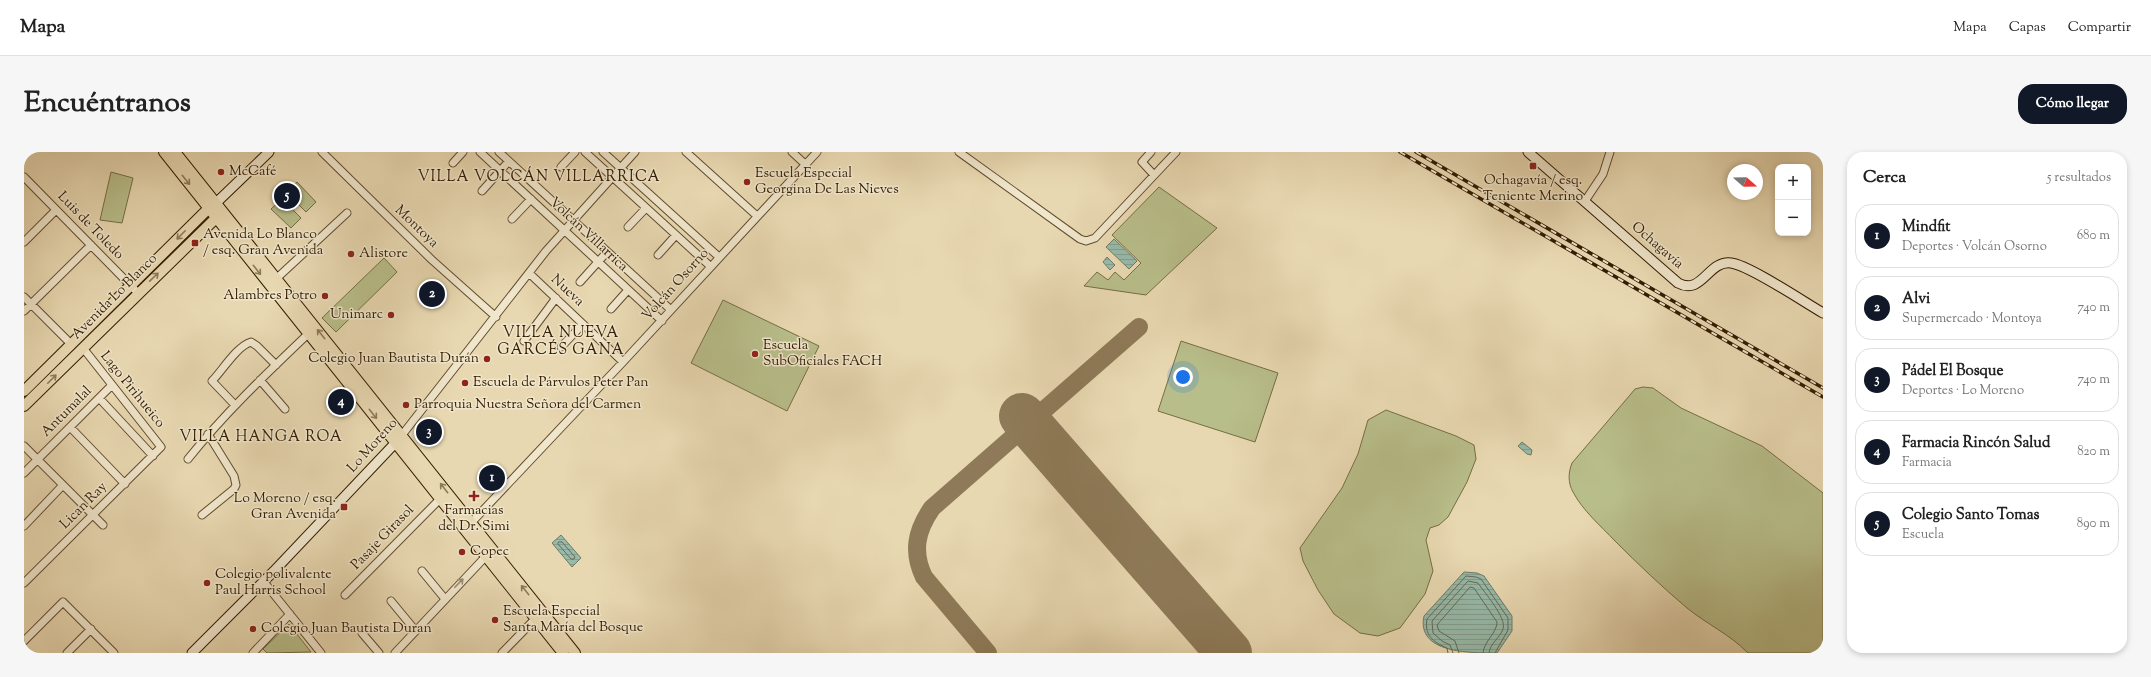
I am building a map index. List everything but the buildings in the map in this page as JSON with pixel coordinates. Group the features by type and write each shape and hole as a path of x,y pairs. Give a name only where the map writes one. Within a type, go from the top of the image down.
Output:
{"main road":[{"path":"164,152 277,278 400,439 440,499 489,553 575,653"},
{"path":"175,152 212,205 216,218 308,334 471,523 489,553 563,653"},
{"name":"Avenida Lo Blanco","path":"24,391 212,205 269,152"},
{"name":"Ochagavía","path":"1528,152 1681,285 1694,286 1718,265 1734,263 1751,271 1823,313"},
{"name":"Avenida Lo Blanco","path":"24,406 216,218"},
{"name":"Lo Moreno","path":"192,653 264,582 400,439"}],"street":[{"name":"Montoya","path":"322,152 432,260 496,317"},
{"path":"453,163 463,152"},
{"name":"Volcán Villarrica","path":"480,152 662,320"},
{"name":"Volcán Villarrica","path":"499,152 671,310"},
{"path":"561,167 575,152"},
{"path":"585,152 710,266"},
{"path":"603,152 719,257"},
{"name":"Lo Moreno","path":"400,439 564,230 635,152"},
{"path":"686,152 757,216"},
{"path":"792,152 806,165"},
{"name":"Volcán Osorno","path":"471,523 623,362 710,266 817,152"},
{"path":"960,152 1084,241 1095,238 1174,153"},
{"path":"1151,152 1142,162 1154,175"},
{"path":"1585,201 1601,178 1610,152"},
{"path":"482,191 509,161"},
{"name":"Luis de Toledo","path":"24,177 138,293"},
{"path":"512,219 531,199"},
{"path":"628,227 646,208"},
{"path":"24,242 56,210"},
{"path":"277,278 347,213"},
{"path":"658,255 676,235"},
{"path":"24,311 91,245"},
{"path":"580,282 607,252"},
{"name":"Nueva","path":"529,273 554,301 623,362"},
{"path":"611,309 628,290"},
{"path":"24,297 71,344"},
{"path":"524,341 554,301"},
{"path":"562,347 581,326"},
{"path":"188,459 208,434 235,405 308,334"},
{"path":"235,405 212,382 225,368 230,359 247,343 251,342 276,365"},
{"name":"Lago Pirihueico","path":"83,348 111,386 161,447"},
{"path":"260,380 285,409"},
{"name":"Antumalal","path":"24,473 111,386"},
{"path":"99,398 153,456"},
{"path":"70,427 124,484"},
{"path":"202,515 234,489 236,485 234,476 208,434"},
{"path":"24,446 103,525"},
{"name":"Lican Ray","path":"24,583 161,447"},
{"path":"24,526 63,485"},
{"name":"Pasaje Girasol","path":"345,595 440,499"},
{"path":"395,653 444,599 489,553"},
{"path":"422,571 444,599"},
{"path":"264,582 319,652"},
{"path":"391,601 415,630"},
{"path":"24,641 63,602 114,653"},
{"path":"256,652 290,614"},
{"path":"502,653 536,618"},
{"path":"67,653 91,629"},
{"path":"362,633 379,653"}],"green space":[{"path":"111,172 133,178 122,223 100,220"},
{"path":"297,182 316,202 306,212 287,193"},
{"path":"1159,187 1217,228 1146,295 1084,286 1097,272 1108,280 1115,272 1124,280 1141,263 1112,235"},
{"path":"282,199 301,218 291,228 271,209"},
{"path":"384,258 397,272 336,332 322,318"},
{"name":"Escuela SubOficiales FACH","path":"723,300 819,346 787,411 691,363"},
{"path":"1181,341 1278,373 1255,442 1158,411"},
{"path":"1643,387 1653,388 1681,408 1762,446 1823,493 1823,653 1748,653 1733,640 1687,608 1668,592 1598,524 1577,499 1569,482 1569,474 1572,463 1635,389"},
{"path":"1386,410 1456,436 1474,445 1476,459 1467,482 1448,517 1439,525 1430,528 1426,540 1433,571 1425,594 1400,628 1378,636 1360,633 1334,614 1318,590 1303,561 1300,548 1342,488 1358,454 1368,420"},
{"path":"429,418 443,430 429,447 415,435"},
{"path":"289,624 311,652 267,653 263,649"}],"water":[{"path":"1114,239 1137,261 1129,269 1106,247"},
{"path":"1107,257 1115,265 1110,270 1103,262"},
{"path":"1522,442 1532,450 1531,455 1527,454 1518,446"},
{"path":"561,535 581,558 572,567 552,543"},
{"path":"1464,572 1477,573 1484,576 1512,616 1512,631 1497,653 1459,651 1447,648 1436,644 1428,637 1424,628 1424,616"}],"taxiway":[{"path":"988,653 924,577 920,568 917,550 919,533 922,525 932,508 1139,327"}],"runway":[{"path":"1022,416 1229,653"}],"railway":[{"path":"1400,152 1823,397"},
{"path":"1416,152 1823,388"}],"place":[{"name":"Ochagavía / esq. Teniente Merino","path":"1533,166"},
{"name":"McCafé","path":"221,172"},
{"name":"Escuela Especial Georgina De Las Nieves","path":"747,182"},
{"name":"Colegio Santo Tomas","path":"287,196"},
{"name":"Avenida Lo Blanco / esq. Gran Avenida","path":"195,243"},
{"name":"Alistore","path":"351,254"},
{"name":"Alvi","path":"432,294"},
{"name":"Alambres Potro","path":"325,296"},
{"name":"Unimarc","path":"391,315"},
{"name":"Escuela SubOficiales FACH","path":"755,354"},
{"name":"Colegio Juan Bautista Durán","path":"487,359"},
{"name":"Escuela de Párvulos Peter Pan","path":"465,383"},
{"name":"Farmacia Rincón Salud","path":"341,402"},
{"name":"Parroquia Nuestra Señora del Carmen","path":"406,405"},
{"name":"Pádel El Bosque","path":"429,432"},
{"name":"Mindfit","path":"492,478"},
{"name":"Farmacias del Dr. Simi","path":"474,496"},
{"name":"Lo Moreno / esq. Gran Avenida","path":"344,507"},
{"name":"Copec","path":"462,552"},
{"name":"Colegio polivalente Paul Harris School","path":"207,583"},
{"name":"Escuela Especial Santa María del Bosque","path":"495,620"},
{"name":"Colegio Juan Bautista Duran","path":"253,629"}],"district":[{"name":"VILLA VOLCÁN VILLARRICA","path":"539,177"},
{"name":"VILLA NUEVA GARCÉS GANA","path":"561,342"},
{"name":"VILLA HANGA ROA","path":"261,437"}]}
